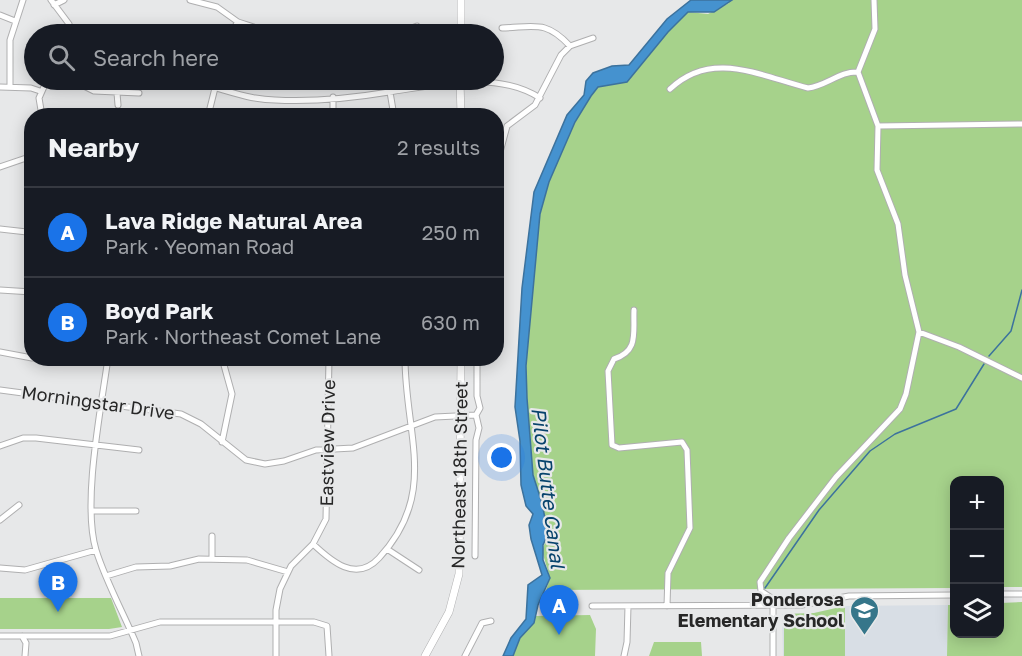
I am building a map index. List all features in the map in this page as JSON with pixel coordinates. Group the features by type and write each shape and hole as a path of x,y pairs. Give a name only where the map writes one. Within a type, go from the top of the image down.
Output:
{"main road":[{"path":"460,0 460,24"},
{"path":"460,90 461,108"},
{"name":"Northeast 18th Street","path":"425,656 444,624 459,574 461,366"}],"street":[{"path":"10,87 10,40 23,0"},
{"path":"64,0 53,2 69,24"},
{"path":"190,0 217,8 244,24"},
{"path":"773,656 773,605 771,597 761,591 760,582 789,538 836,477 900,409 906,394 919,332 905,275 898,225 877,170 878,126 858,72 875,29 874,0"},
{"path":"0,15 15,21"},
{"path":"504,28 548,28 556,31 570,46"},
{"path":"504,137 507,126 535,105 540,98 561,55 570,46 593,38"},
{"path":"0,59 9,61"},
{"path":"670,89 693,72 709,68 745,71 808,88 818,87 847,73 858,72"},
{"path":"504,84 524,88 540,98"},
{"path":"0,87 24,89"},
{"path":"32,90 40,91 40,108"},
{"path":"94,90 139,93"},
{"path":"210,108 214,90"},
{"path":"227,90 269,100 333,97 400,90"},
{"path":"391,92 393,108"},
{"path":"117,93 118,105"},
{"path":"333,97 333,108"},
{"path":"878,126 1022,124"},
{"path":"0,167 24,159"},
{"path":"0,229 24,232"},
{"path":"0,290 24,292"},
{"path":"634,310 632,349 626,356 614,359 608,371 612,445 619,448 682,442 687,450 690,528 668,573 667,606"},
{"path":"919,332 959,347 1022,378"},
{"path":"0,352 24,356"},
{"path":"107,366 91,511 96,550 131,630 139,656"},
{"path":"222,442 231,394 224,366"},
{"name":"Eastview Drive","path":"276,656 277,601 288,572 313,544 326,519 329,366"},
{"path":"313,544 332,561 352,570 373,564 387,549 402,525 412,500 416,470 413,425 405,385 405,366"},
{"path":"475,556 476,440 479,428 476,415 480,408 477,396 477,366"},
{"name":"Morningstar Drive","path":"0,390 181,414 201,424 246,460 265,464 284,461 306,452 353,448 435,417 476,415"},
{"path":"0,446 22,438 36,438 138,450"},
{"path":"0,520 19,506"},
{"path":"91,511 136,511"},
{"path":"212,536 212,558"},
{"path":"387,549 419,570"},
{"path":"0,568 25,570 96,550"},
{"path":"106,576 136,567 170,566 212,558 247,560 288,572"},
{"path":"1004,594 1022,594"},
{"path":"592,606 812,604 849,596 950,595"},
{"path":"624,656 627,642 628,606"},
{"path":"465,656 482,623 492,621"},
{"path":"0,636 110,636 160,622 322,622 329,632 329,656"},
{"path":"22,636 26,643 25,656"}],"shaded area":[{"name":"Ponderosa Elementary School","path":"948,605 947,656 783,656 782,614 814,613 845,606"}],"green space":[{"path":"707,0 1022,0 1022,587 1004,587 1004,476 950,476 950,588 546,590 550,578 542,551 548,534 542,503 533,475 526,366 540,214 549,182 575,122 598,87 627,82 668,32 688,12 708,14 729,3"},
{"path":"0,598 111,598 122,627 0,629"},
{"path":"1022,602 1022,656 947,656 948,605 950,605 950,638 1004,638 1004,603"},
{"path":"845,606 845,656 784,656 784,614 814,613"},
{"path":"590,615 596,629 595,656 513,656 520,638 536,616"},
{"path":"654,642 701,642 702,656 649,656"}],"water":[{"path":"691,0 732,0 714,12 688,12 668,32 627,82 598,87 575,122 549,182 540,214 526,366 533,475 542,503 548,534 543,545 543,560 550,578 538,605 534,623 520,638 513,656 503,656 511,638 526,619 528,585 542,575 531,539 529,525 533,514 526,506 521,485 520,441 515,407 522,288 534,192 567,115 584,95 586,81 593,73 612,66 629,65 667,19"}],"waterway":[{"path":"989,356 1011,331 1022,290"},
{"path":"765,588 819,510 870,451 895,434 956,409 984,364"}],"place":[{"name":"Boyd Park","path":"58,612"},
{"name":"Lava Ridge Natural Area","path":"559,635"},
{"name":"Ponderosa Elementary School","path":"865,636"}],"water label":[{"name":"Pilot Butte Canal","path":"548,488"}]}
